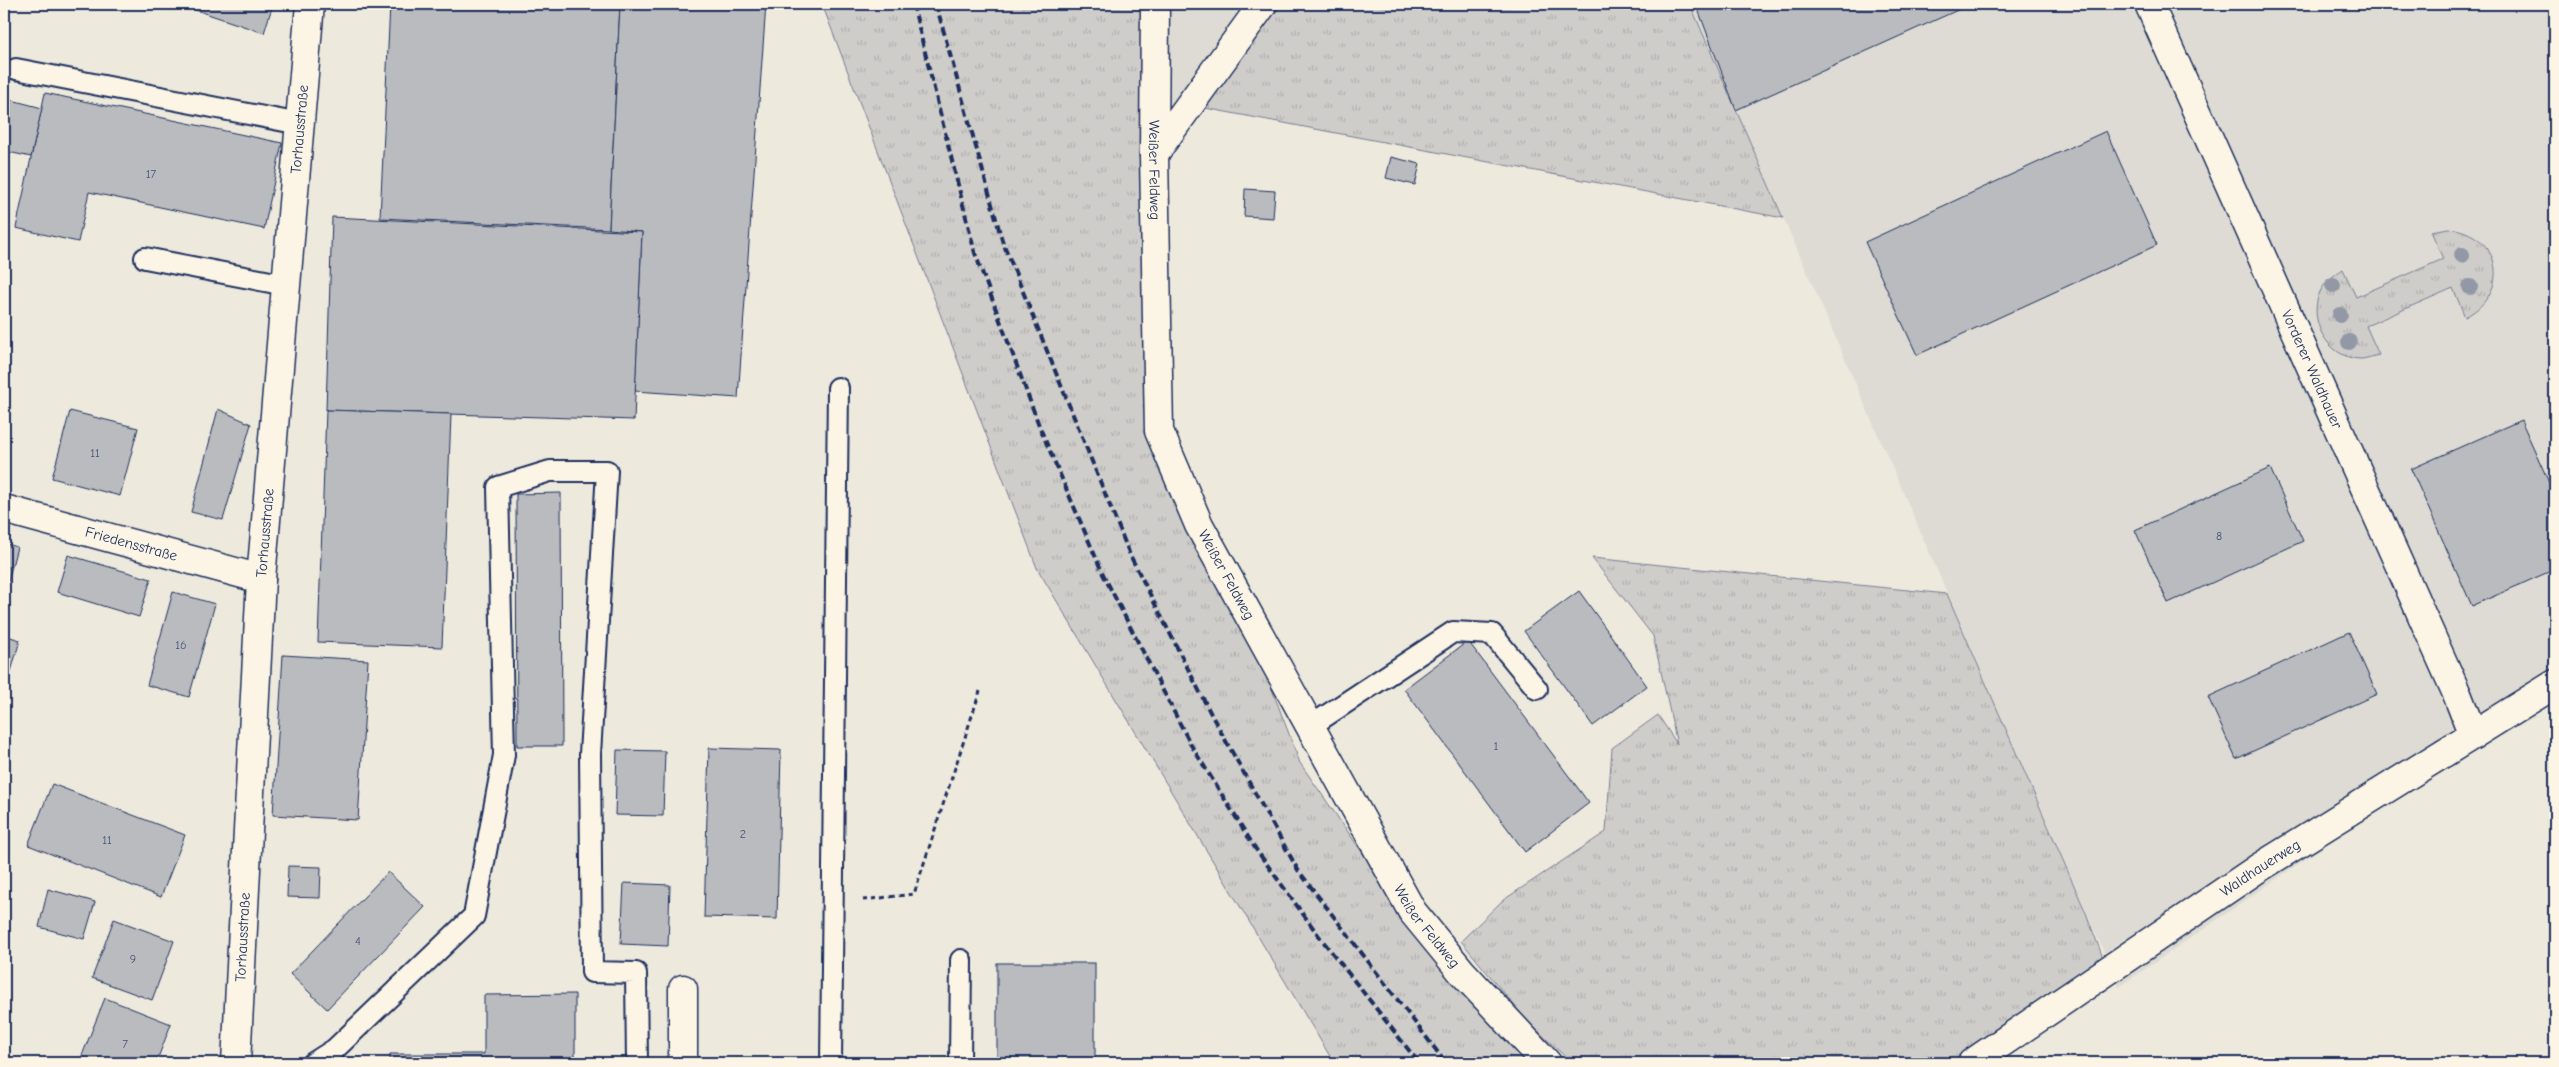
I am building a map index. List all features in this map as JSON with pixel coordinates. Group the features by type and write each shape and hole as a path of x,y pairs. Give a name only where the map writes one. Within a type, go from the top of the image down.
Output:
{"street":[{"name":"Torhausstraße","path":"236,1063 261,579 310,4"},
{"name":"Weißer Feldweg","path":"1155,4 1154,154 1159,431 1199,525 1412,912 1462,972 1547,1063"},
{"path":"1154,154 1263,4"},
{"name":"Vorderer Waldhauer","path":"2148,4 2457,694 2473,735"},
{"name":"Friedensstraße","path":"4,509 261,579"},
{"name":"Waldhauerweg","path":"1972,1063 2257,869 2555,684"},
{"path":"683,989 683,1063"}],"lane":[{"path":"16,69 300,124"},
{"path":"145,258 286,285"},
{"path":"831,1063 838,388"},
{"path":"313,1063 335,1049 474,916 504,754 498,488 550,471 607,470 590,754 592,972 636,973 637,1063"},
{"path":"1309,727 1453,632 1492,634 1537,689"},
{"path":"960,1063 961,960"}],"path":[{"path":"832,904 914,894 980,691"}],"shaded area":[{"path":"1156,4 1292,4 1154,154"},
{"path":"1690,4 2555,4 2555,688 2119,987"}],"green space":[{"path":"822,4 1156,4 1159,431 1208,521 1300,763 1403,911 1531,1063 1334,1063 1037,568"},
{"path":"1263,4 1690,4 1783,218 1189,105"},
{"path":"2449,228 2467,233 2480,241 2490,252 2495,280 2490,294 2480,307 2465,317 2453,288 2366,326 2379,355 2362,359 2348,357 2338,352 2329,344 2322,335 2316,312 2321,290 2328,281 2343,269 2356,297 2443,259 2431,231"},
{"path":"1592,558 1947,594 2086,913 2108,971 1972,1063 1572,1063 1528,1022 1461,941 1502,901 1606,832 1612,748 1658,715 1677,744 1653,636"}],"building":[{"path":"178,4 273,4 264,33"},
{"path":"390,4 620,4 609,229 380,218"},
{"path":"620,4 766,4 738,398 635,391 642,232 609,229"},
{"path":"1696,4 1971,4 1736,110"},
{"path":"45,93 282,143 264,229 89,192 78,242 16,228"},
{"path":"4,98 42,108 31,157 4,151"},
{"path":"2106,131 2157,245 1917,355 1865,242"},
{"path":"1391,157 1420,164 1415,185 1386,178"},
{"path":"1245,189 1275,191 1273,218 1244,216"},
{"path":"332,217 642,232 634,420 326,410"},
{"path":"218,409 251,424 223,520 191,512"},
{"path":"326,410 451,414 442,647 318,642"},
{"path":"70,411 138,428 120,496 52,478"},
{"path":"2521,420 2555,496 2555,569 2472,606 2411,469"},
{"path":"2270,468 2303,541 2168,603 2135,530"},
{"path":"561,493 562,746 517,746 516,494"},
{"path":"4,543 17,547 4,597"},
{"path":"68,555 151,579 139,617 57,592"},
{"path":"1579,591 1647,686 1593,726 1524,631"},
{"path":"173,592 215,604 189,697 147,685"},
{"path":"2349,632 2377,694 2236,759 2208,697"},
{"path":"4,635 20,640 4,696"},
{"path":"1468,641 1589,803 1525,852 1404,689"},
{"path":"283,655 368,660 358,820 273,815"},
{"path":"709,748 781,750 777,919 704,917"},
{"path":"617,750 665,751 663,816 615,815"},
{"path":"52,784 185,835 161,897 28,845"},
{"path":"288,866 321,867 320,898 287,897"},
{"path":"388,872 425,907 327,1009 290,974"},
{"path":"624,883 670,885 668,946 621,944"},
{"path":"48,889 95,902 84,939 39,927"},
{"path":"114,919 174,941 152,1000 92,978"},
{"path":"997,963 1095,963 1095,1063 997,1063"},
{"path":"575,994 575,1063 390,1063 390,1054 484,1054 484,995"},
{"path":"105,998 171,1024 156,1063 79,1063"}],"railway":[{"path":"913,4 975,253 1040,428 1103,574 1191,745 1255,848 1319,936 1419,1063"},
{"path":"936,4 1002,240 1130,555 1212,716 1298,870 1446,1063"}]}
